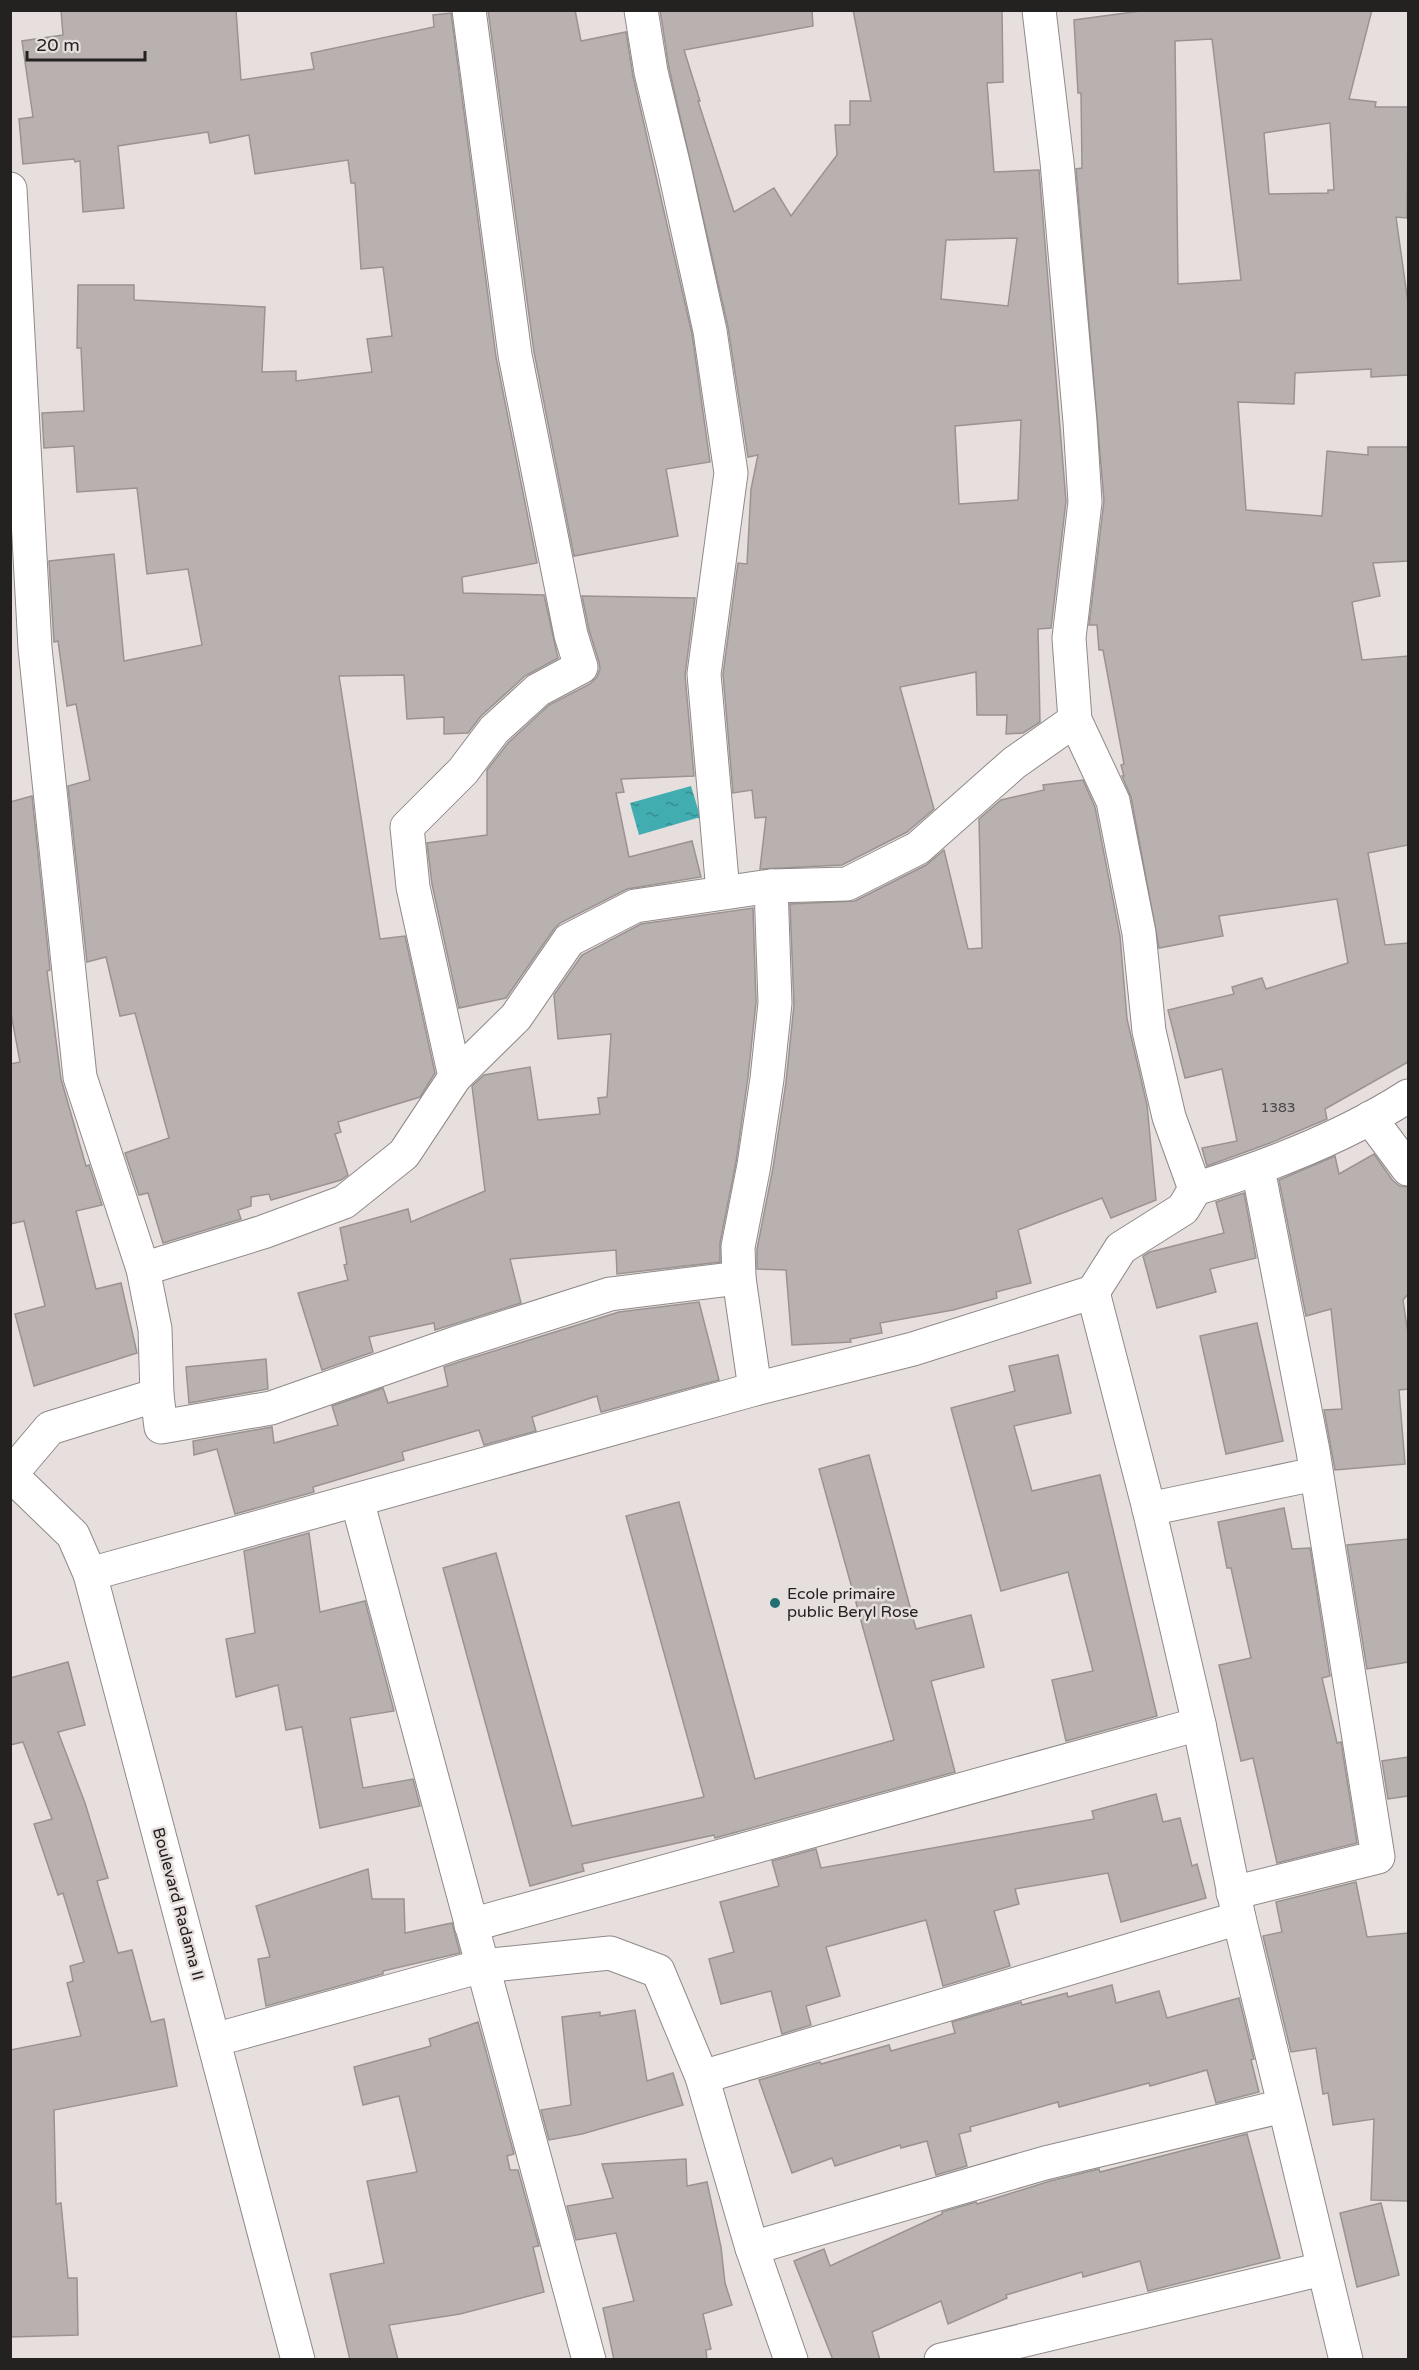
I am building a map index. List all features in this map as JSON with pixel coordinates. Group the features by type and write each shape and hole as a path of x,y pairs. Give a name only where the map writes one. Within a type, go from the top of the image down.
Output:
{"street":[{"path":"456,1077 413,887 407,827 463,771 494,730 538,690 581,667 571,635 515,355 469,10"},
{"path":"641,10 651,72 710,331 731,473 704,674 723,892"},
{"path":"1039,10 1059,186 1085,502 1069,638 1075,720 1113,801 1139,933 1149,1031 1169,1117 1195,1189"},
{"path":"10,189 35,648 80,1077 143,1269 155,1329 156,1395 161,1428 271,1408 456,1343 610,1294 740,1278"},
{"path":"143,1269 262,1232 344,1202 404,1154 456,1077 516,1017 569,940 635,906 771,886 847,884 918,848 1014,763 1075,720"},
{"path":"755,1389 738,1247 764,1101 775,1003 771,886"},
{"path":"90,1574 755,1389 913,1349 1093,1292 1121,1248 1183,1209 1195,1189 1258,1169 1370,1118 1408,1096"},
{"path":"1370,1118 1408,1169"},
{"path":"702,2077 1378,1857 1313,1451 1258,1169"},
{"path":"1093,1292 1149,1509 1199,1724 1236,1905 1322,2270 1346,2360"},
{"path":"11,1474 50,1428 156,1395"},
{"name":"Boulevard Radama II","path":"11,1474 73,1535 90,1574 298,2360"},
{"path":"1149,1509 1315,1474"},
{"path":"357,1500 589,2360"},
{"path":"471,1925 1199,1724"},
{"path":"214,2040 482,1966 610,1953 657,1971 702,2077 753,2248 791,2360"},
{"path":"753,2248 1045,2163 1283,2106"},
{"path":"941,2360 1322,2270"}],"water":[{"path":"691,786 701,819 697,818 639,835 630,803"}],"building":[{"path":"61,10 236,10 241,80 314,69 311,53 434,27 433,15 451,13 496,357 537,563 462,577 463,593 544,595 558,658 525,676 481,716 468,733 444,734 444,717 407,719 404,675 339,676 380,939 405,936 435,1073 420,1097 338,1122 341,1132 335,1134 348,1175 341,1180 271,1200 269,1194 251,1197 251,1206 238,1210 241,1219 163,1243 148,1193 139,1195 125,1153 169,1138 135,1013 120,1016 106,957 87,962 68,786 90,780 76,704 67,706 58,641 54,642 49,561 114,554 124,661 202,645 188,569 147,574 137,488 77,492 74,446 44,448 42,413 84,411 81,348 77,348 78,285 134,285 134,300 265,307 262,372 296,371 296,381 372,372 367,339 392,336 383,267 361,269 355,183 351,183 348,160 255,174 249,135 210,143 208,132 118,146 124,208 83,212 80,161 75,162 74,159 23,164 19,119 33,117 22,41 63,35"},
{"path":"488,10 575,10 581,41 626,32 633,76 692,334 710,462 666,469 678,536 574,556 534,352"},
{"path":"660,10 812,10 813,26 684,50 734,212 774,188 791,216 837,155 835,125 850,125 850,101 871,101 853,10 1002,10 1003,82 987,83 994,172 1039,170 1066,501 1051,628 1038,629 1040,722 1023,733 1006,734 1007,715 977,715 976,672 900,687 934,809 907,832 842,865 760,869 766,817 755,818 752,790 733,793 723,674 738,563 747,564 751,489 758,455 748,457 728,327 669,68","holes":["1017,238 1008,306 941,299 946,240","1021,420 1018,500 959,504 955,426"]},
{"path":"1148,10 1372,10 1349,99 1376,102 1375,107 1408,107 1407,218 1396,217 1408,303 1408,375 1371,377 1371,369 1295,373 1294,404 1238,402 1246,510 1322,516 1327,451 1368,455 1368,447 1407,447 1408,561 1373,563 1380,596 1352,602 1362,660 1408,656 1408,845 1368,853 1385,945 1408,943 1408,1062 1325,1109 1327,1119 1207,1166 1202,1148 1237,1141 1222,1069 1185,1078 1168,1010 1234,994 1232,987 1262,978 1266,989 1348,963 1337,899 1219,916 1223,936 1159,948 1131,797 1122,776 1124,776 1121,765 1124,764 1103,650 1099,650 1097,625 1089,625 1104,501 1076,169 1082,168 1081,93 1078,93 1074,20","holes":["1212,39 1241,280 1178,284 1175,41","1330,123 1334,190 1328,190 1328,193 1269,194 1264,133"]},
{"path":"582,596 695,598 685,675 694,776 621,779 624,792 616,793 629,857 692,841 701,877 627,889 560,923 506,998 459,1008 432,884 427,843 487,835 487,770 508,743 549,705 590,684 597,677 600,669 599,662"},
{"path":"1083,780 1095,807 1120,936 1127,1019 1147,1105 1156,1200 1111,1218 1102,1198 1018,1230 1031,1283 996,1292 997,1298 953,1310 880,1323 882,1333 850,1339 851,1342 792,1345 786,1270 757,1269 757,1249 773,1168 786,1082 794,1005 790,904 855,901 926,865 944,850 968,949 982,948 979,819 1001,800 1044,790 1043,785"},
{"path":"32,796 50,970 47,971 61,1079 86,1166 89,1165 102,1205 76,1211 96,1289 121,1283 137,1353 34,1386 15,1314 45,1306 24,1221 10,1224 10,1064 20,1062 10,1008 10,802"},
{"path":"753,908 756,1002 736,1162 720,1243 720,1262 617,1274 616,1250 510,1259 521,1303 435,1330 434,1323 369,1337 373,1352 322,1370 298,1293 348,1280 340,1228 408,1209 411,1222 485,1191 472,1086 484,1075 530,1067 538,1120 600,1114 598,1098 607,1097 611,1034 558,1039 554,995 582,955 641,924"},
{"path":"1374,1154 1393,1181 1400,1186 1408,1187 1408,1294 1403,1300 1408,1334 1408,1389 1399,1390 1405,1464 1335,1470 1324,1410 1342,1409 1331,1309 1306,1316 1279,1180 1335,1156 1339,1174"},
{"path":"1244,1193 1256,1258 1210,1269 1216,1292 1157,1308 1143,1256 1150,1252 1224,1233 1216,1202"},
{"path":"699,1302 719,1380 601,1412 597,1396 532,1417 536,1431 484,1445 479,1430 402,1452 404,1460 313,1487 314,1492 235,1514 217,1449 194,1455 193,1441 272,1427 274,1443 338,1425 332,1406 383,1388 388,1403 448,1386 444,1367 462,1361 619,1312"},
{"path":"1257,1323 1283,1441 1226,1454 1200,1336"},
{"path":"1058,1355 1071,1413 1014,1426 1032,1491 1100,1475 1157,1716 1066,1741 1052,1680 1093,1671 1068,1572 1001,1591 951,1408 1015,1391 1009,1366"},
{"path":"266,1359 268,1389 189,1403 186,1367"},
{"path":"869,1455 916,1629 971,1615 984,1667 931,1681 955,1772 715,1838 714,1835 582,1864 584,1871 530,1886 443,1568 496,1553 572,1826 704,1797 626,1516 679,1502 755,1779 894,1740 819,1469"},
{"path":"1284,1508 1292,1549 1310,1548 1330,1676 1322,1678 1337,1743 1341,1742 1357,1843 1277,1863 1253,1758 1241,1761 1219,1665 1251,1658 1231,1568 1227,1568 1218,1522"},
{"path":"309,1533 320,1612 365,1601 394,1711 350,1718 363,1788 413,1779 420,1806 320,1828 302,1727 286,1730 278,1685 236,1697 226,1639 255,1633 244,1551"},
{"path":"1408,1539 1408,1662 1367,1669 1347,1545"},
{"path":"68,1662 85,1725 58,1732 85,1803 108,1878 97,1881 118,1953 132,1950 151,2022 164,2019 177,2086 54,2110 56,2204 61,2203 68,2278 77,2278 78,2335 10,2337 10,2050 81,2036 67,1983 73,1981 70,1966 84,1962 63,1893 58,1895 34,1824 52,1819 23,1742 10,1745 10,1678"},
{"path":"1408,1757 1408,1796 1388,1799 1382,1761"},
{"path":"1156,1794 1163,1822 1180,1818 1192,1866 1197,1864 1206,1898 1121,1922 1108,1873 1015,1889 1019,1904 994,1911 1010,1966 943,1986 926,1920 826,1947 840,1996 806,2006 811,2025 782,2034 771,1991 721,2004 709,1959 734,1952 720,1902 779,1886 772,1861 816,1849 821,1868 1094,1819 1092,1811"},
{"path":"368,1869 372,1899 404,1899 405,1933 452,1923 460,1953 383,1971 383,1974 266,2006 258,1959 270,1957 256,1906"},
{"path":"1356,1882 1367,1937 1408,1933 1408,2201 1371,2200 1374,2119 1333,2125 1328,2093 1323,2094 1316,2048 1291,2052 1263,1936 1282,1932 1276,1902"},
{"path":"1112,1985 1116,2003 1159,1991 1167,2018 1239,1998 1254,2059 1251,2060 1259,2092 1216,2103 1207,2070 1059,2107 1058,2102 970,2127 971,2131 959,2134 967,2166 936,2175 927,2141 901,2148 900,2145 835,2166 832,2158 792,2173 759,2080 889,2045 891,2051 955,2033 952,2022 1021,2002 1022,2005 1067,1993 1068,1997"},
{"path":"635,2010 647,2081 673,2073 683,2105 582,2134 549,2140 541,2110 571,2105 562,2017 600,2012 600,2016"},
{"path":"478,2022 514,2154 507,2156 510,2170 518,2170 539,2246 533,2247 544,2292 460,2314 389,2325 398,2360 350,2360 330,2274 384,2263 367,2181 417,2172 399,2096 363,2105 354,2067 431,2046 429,2039"},
{"path":"1247,2134 1280,2258 1148,2291 1140,2261 1083,2277 1082,2272 1006,2295 1007,2298 948,2324 941,2301 872,2332 880,2360 833,2360 794,2261 824,2249 830,2266 942,2214 942,2212 976,2202 977,2204 1050,2181 1099,2169 1100,2172"},
{"path":"686,2159 687,2186 707,2182 721,2247 725,2283 732,2305 703,2314 711,2349 706,2350 707,2360 614,2360 603,2308 634,2301 616,2233 576,2240 567,2206 613,2198 602,2164"},
{"path":"1381,2203 1399,2275 1357,2287 1340,2213"}],"place":[{"name":"Ecole primaire public Beryl Rose","path":"775,1603"}]}
